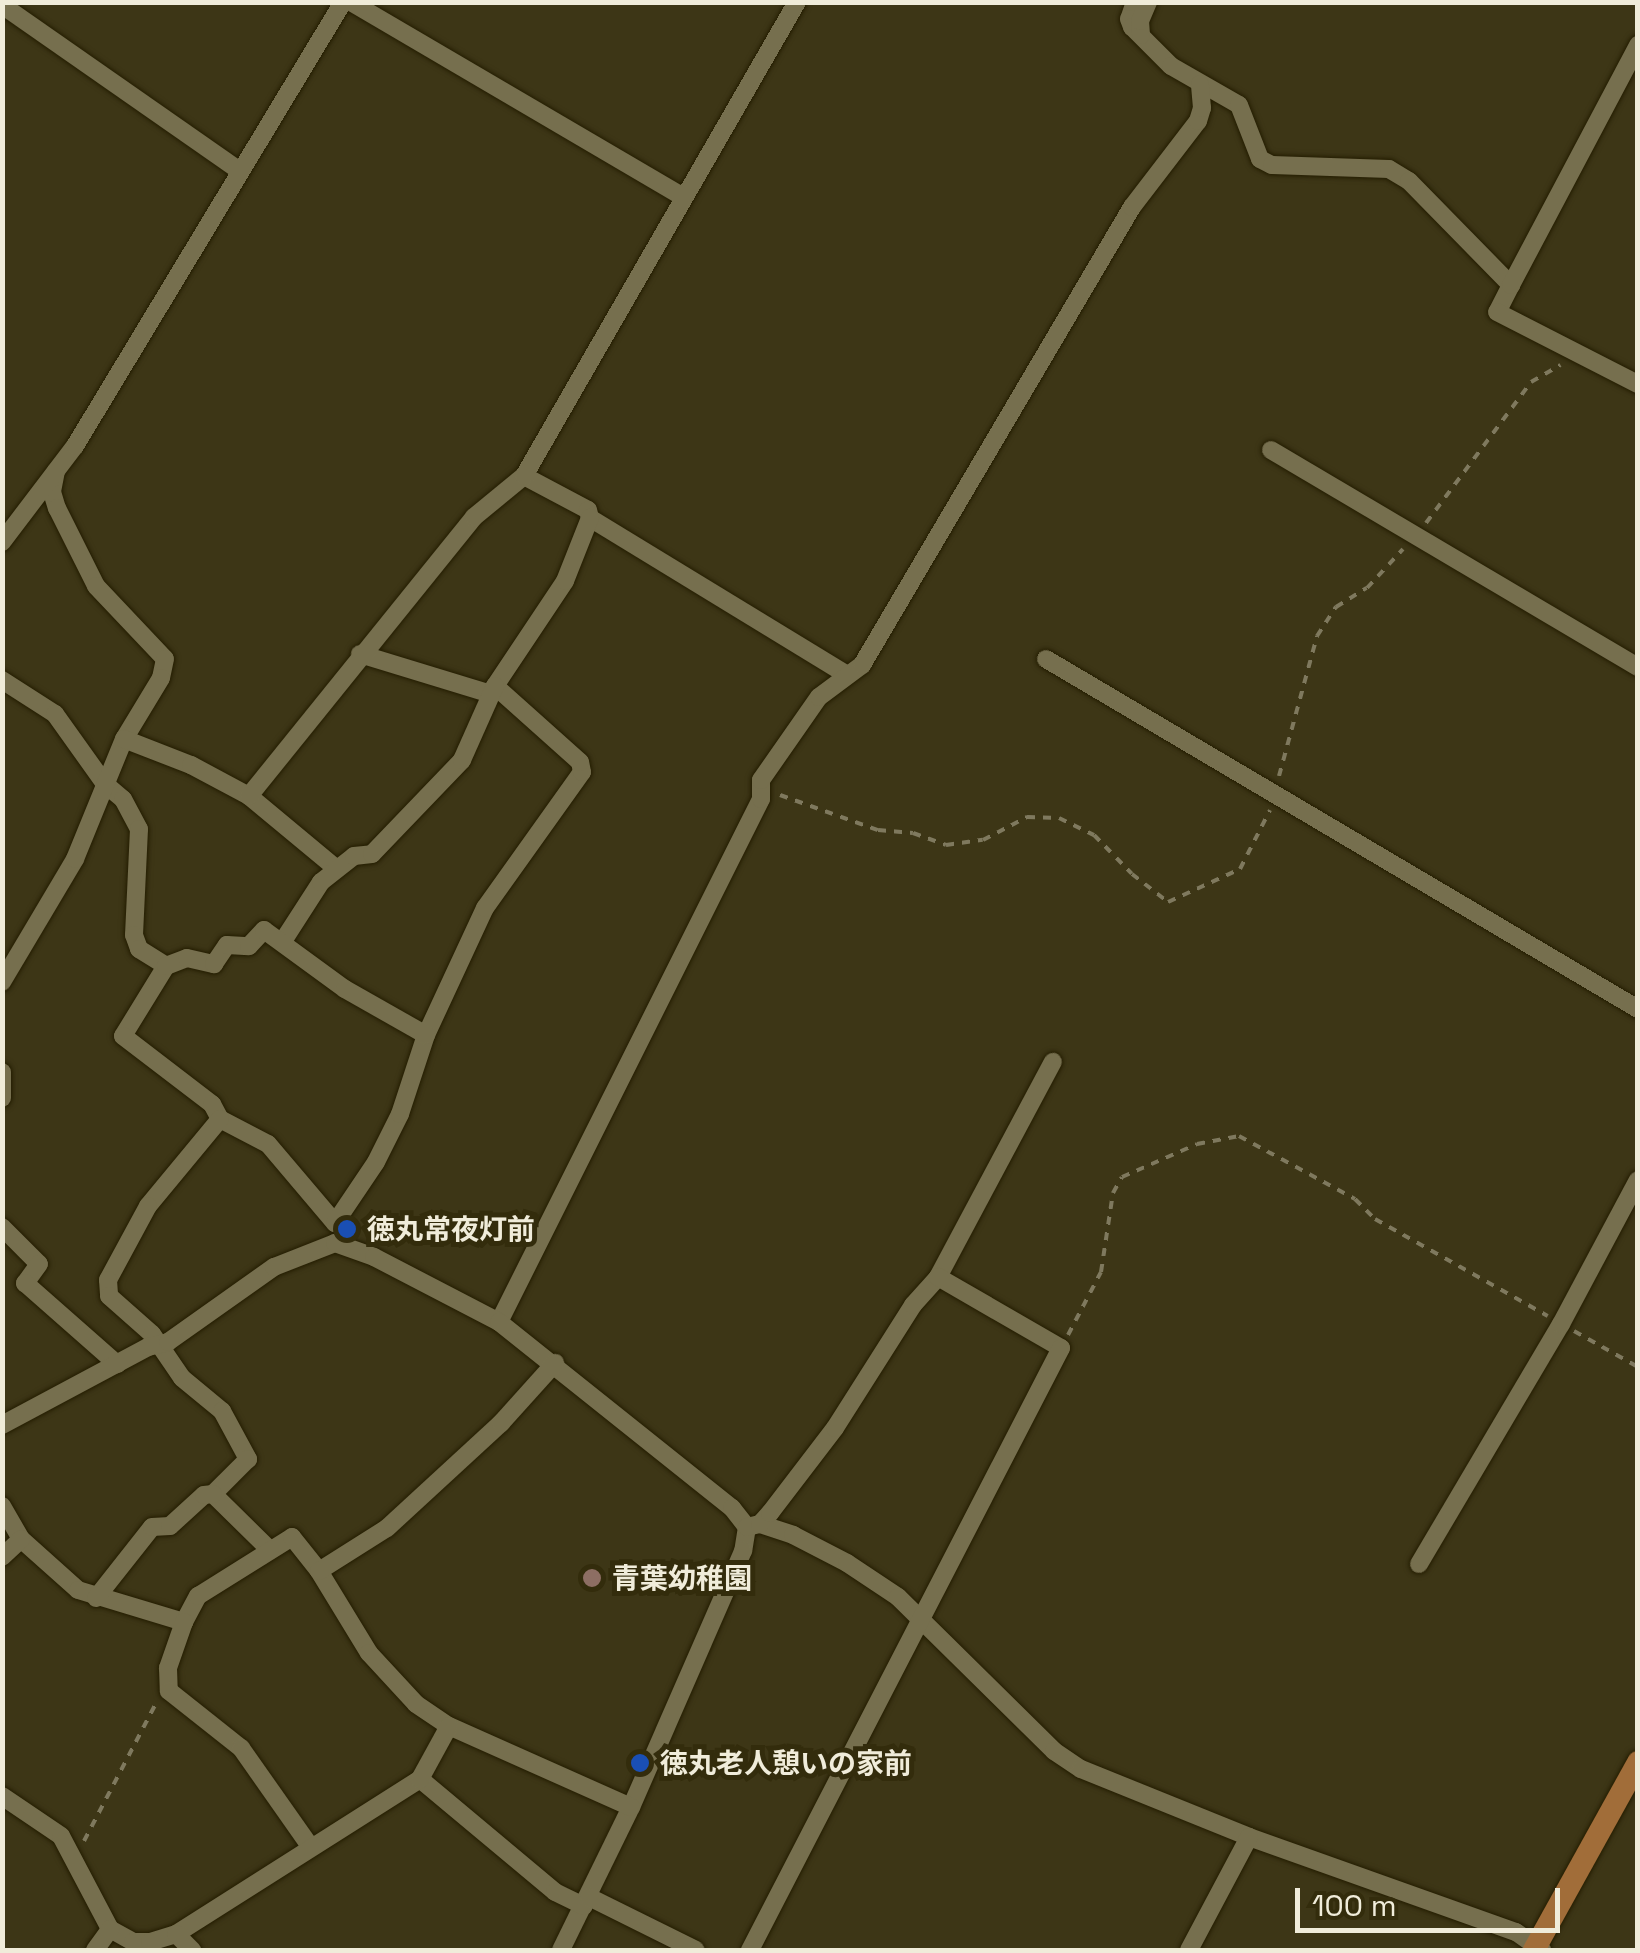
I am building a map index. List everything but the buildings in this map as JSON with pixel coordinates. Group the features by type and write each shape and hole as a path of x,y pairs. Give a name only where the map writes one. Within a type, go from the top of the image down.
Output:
{"main road":[{"path":"1538,1949 1638,1762"}],"street":[{"path":"2,542 75,446 342,2"},
{"path":"351,2 682,196"},
{"path":"250,796 360,654 474,517 524,476 797,2"},
{"path":"1135,2 1128,19 1171,66 1239,105 1249,140 1260,158 1272,165 1390,169 1409,181 1512,285"},
{"path":"1142,36 1140,21 1148,2"},
{"path":"2,5 240,171"},
{"path":"1638,46 1497,312 1638,384"},
{"path":"499,1322 761,799 761,780 804,716 830,686 862,665 1132,208 1198,121 1202,108 1200,84"},
{"path":"1271,450 1638,667"},
{"path":"2,982 75,859 124,739 161,678 165,658 96,586 56,508 52,492 56,470"},
{"path":"283,940 302,907 338,869 354,856 372,854 462,760 493,690 565,581 590,518 588,510 524,476"},
{"path":"590,518 847,676"},
{"path":"336,1244 336,1223 376,1162 400,1114 426,1035 485,908 582,772 580,762 493,690 360,654"},
{"path":"1046,659 1638,1009"},
{"path":"2,680 14,684 54,714 106,784 123,799 139,829 133,900 136,943 166,966"},
{"path":"124,739 192,766 250,796 338,869"},
{"path":"336,1223 268,1144 220,1119 212,1104 123,1036 166,966 187,958 214,964 227,946 250,946 264,930 357,997 426,1035"},
{"path":"561,1950 631,1808 754,1526 835,1428 913,1305 938,1277 1053,1062"},
{"path":"2,1072 2,1098"},
{"path":"96,1598 152,1527 170,1526 204,1495 214,1494 248,1459 222,1411 182,1378 152,1334 116,1307 109,1296 108,1280 148,1206 220,1119"},
{"path":"1419,1564 1561,1324 1638,1180"},
{"path":"2,1227 39,1264 25,1283 117,1364"},
{"path":"2,1425 117,1364 168,1342 274,1267 336,1244 374,1257 499,1322 556,1362 678,1469 754,1526 793,1535 847,1563 922,1618 1054,1750 1081,1769 1249,1837 1440,1902 1516,1932 1538,1949"},
{"path":"750,1950 1060,1348 938,1277"},
{"path":"319,1571 386,1528 501,1422 556,1362"},
{"path":"214,1494 270,1550"},
{"path":"2,1506 21,1539 78,1590 184,1622"},
{"path":"310,1846 241,1748 168,1686 168,1668 198,1596 292,1537 319,1571 368,1653 404,1694 449,1726 631,1808"},
{"path":"2,1557 21,1539"},
{"path":"2,1796 61,1836 110,1929 133,1942 176,1934 420,1780 449,1726"},
{"path":"420,1780 555,1892 696,1950"},
{"path":"1189,1950 1249,1837"},
{"path":"95,1950 110,1929"},
{"path":"176,1934 192,1950"}],"path":[{"path":"761,788 878,830 914,833 946,846 983,840 1027,817 1060,818 1094,835 1132,874 1168,902 1240,869 1275,795 1317,636 1336,606 1367,588 1416,536 1531,382 1579,354"},
{"path":"1060,1348 1102,1272 1113,1194 1122,1176 1198,1144 1238,1136 1355,1200 1375,1218 1638,1367"},
{"path":"72,1856 168,1686"}],"place":[{"name":"徳丸常夜灯前","path":"347,1229"},
{"name":"青葉幼稚園","path":"592,1578"},
{"name":"徳丸老人憩いの家前","path":"640,1763"}]}
